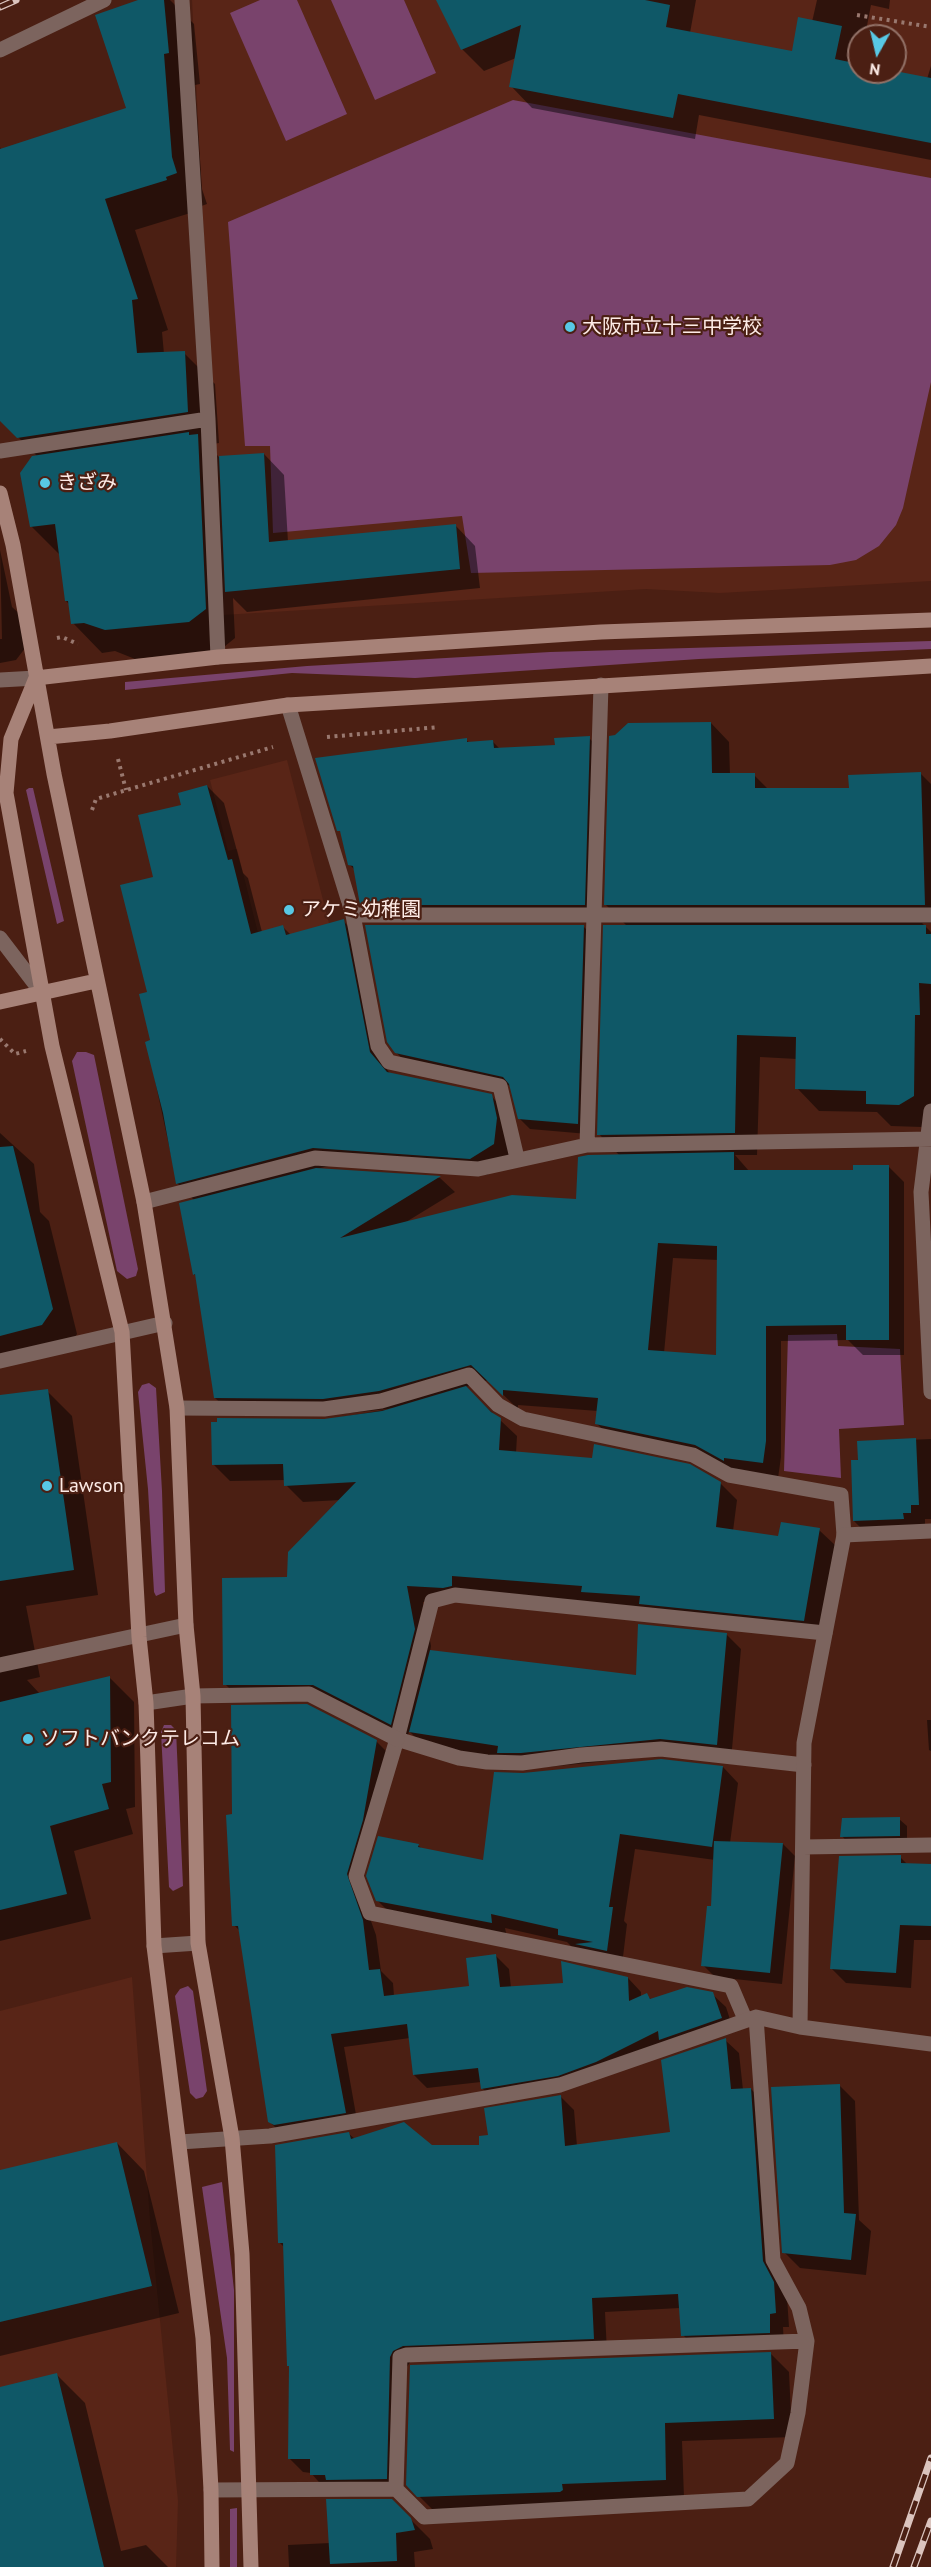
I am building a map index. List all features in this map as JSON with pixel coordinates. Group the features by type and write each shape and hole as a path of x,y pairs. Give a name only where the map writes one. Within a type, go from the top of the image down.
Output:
{"street":[{"path":"0,51 104,0"},
{"path":"182,0 208,419 218,657"},
{"path":"0,451 208,419"},
{"path":"0,493 13,545 36,678 96,981 144,1202 177,1408 186,1625 193,1696 198,1943 232,2138 246,2325 250,2567"},
{"path":"0,680 218,657 601,632 931,620"},
{"path":"48,737 111,731 288,705 931,666"},
{"path":"36,678 11,739 6,793 52,1046 122,1332 139,1637 146,1703 154,1946 203,2338 211,2490 212,2567"},
{"path":"587,1145 596,915 601,685"},
{"path":"288,705 353,915 378,1046 389,1062 500,1086 517,1158"},
{"path":"353,915 931,915"},
{"path":"0,938 42,993"},
{"path":"0,1002 96,981"},
{"path":"931,1111 921,1192 931,1392"},
{"path":"144,1202 315,1158 478,1169 517,1158 587,1145 928,1139"},
{"path":"0,1361 165,1323"},
{"path":"177,1408 324,1408 381,1401 469,1375 498,1405 523,1419 693,1455 729,1475 841,1495 844,1535 804,1743 800,2027"},
{"path":"844,1535 931,1531"},
{"path":"211,2490 396,2489 424,2517 748,2499 787,2463 798,2413 807,2341 800,2307 773,2260 750,2018 731,1986 370,1913 356,1876 397,1739 432,1601 455,1595 825,1633"},
{"path":"0,1665 139,1637 186,1625"},
{"path":"146,1703 193,1696 309,1694 397,1739 459,1758 487,1762 522,1763 581,1755 662,1749 804,1765"},
{"path":"803,1847 931,1845"},
{"path":"154,1946 198,1943"},
{"path":"180,2142 270,2136 560,2085 750,2018 931,2044"},
{"path":"396,2489 400,2358 405,2355 807,2341"}],"path":[{"path":"857,15 931,27"},
{"path":"88,819 96,799 299,739 450,726"},
{"path":"0,1039 15,1054"}],"shaded area":[{"name":"大阪市立十三中学校","path":"192,0 931,0 931,581 720,593 646,589 223,615"},
{"path":"260,0 297,0 347,114 286,141 230,13"},
{"path":"331,0 404,0 436,73 375,100"},
{"name":"大阪市立十三中学校","path":"513,100 931,178 931,382 903,508 896,525 879,546 856,560 830,565 471,573 462,516 273,533 270,446 245,446 228,222"},
{"path":"931,641 931,649 699,659 415,678 292,673 125,690 125,682 307,666 550,652"},
{"name":"アケミ幼稚園","path":"287,760 367,1071 267,969 237,849 228,851 210,780"},
{"path":"33,788 64,921 57,924 26,790"},
{"path":"77,1052 94,1055 138,1269 136,1276 127,1279 117,1271 72,1061"},
{"path":"837,1334 838,1346 900,1349 904,1425 839,1429 841,1478 784,1471 788,1335"},
{"path":"149,1383 156,1388 162,1491 165,1592 156,1596 138,1392 142,1385"},
{"path":"164,1725 171,1725 176,1730 183,1886 173,1891 169,1887 161,1732"},
{"path":"132,1977 150,2220 178,2501 176,2567 0,2567 0,2011"},
{"path":"188,1986 193,1991 207,2091 203,2097 196,2099 190,2093 175,1996 180,1989"},
{"path":"222,2182 234,2290 234,2452 230,2450 227,2358 202,2187"},
{"path":"237,2508 237,2567 230,2567 230,2509"}],"building":[{"path":"138,0 164,0 169,53 164,54 172,157 177,173 166,177 167,180 105,199 138,299 132,300 137,353 185,351 188,412 17,438 0,421 0,149 126,108 95,15"},
{"path":"436,0 645,0 670,5 666,27 792,51 798,17 842,26 835,59 847,62 847,84 907,84 907,73 931,78 931,143 678,94 673,118 509,87 521,25 461,50"},
{"path":"189,432 189,435 198,434 206,609 189,622 105,630 84,623 71,624 68,601 65,601 55,524 30,527 20,473 32,456"},
{"path":"264,453 269,542 456,524 460,569 225,592 219,456"},
{"path":"711,722 712,773 755,773 755,788 849,788 848,775 921,772 925,905 604,905 609,736 615,735 628,723"},
{"path":"590,736 585,905 360,905 353,866 348,865 340,831 337,831 315,758 467,738 467,742 493,740 494,748 555,745 554,738"},
{"path":"207,785 228,860 232,859 251,934 283,925 286,935 344,919 370,1052 387,1072 492,1094 497,1118 494,1144 470,1159 313,1148 176,1184 163,1113 145,1042 150,1040 139,994 147,992 120,885 153,877 138,815 181,805 178,793"},
{"path":"365,925 584,925 578,1124 518,1119 509,1084 503,1077 395,1053 387,1042"},
{"path":"603,925 926,925 926,934 931,934 931,984 919,983 920,1015 915,1015 914,1096 899,1105 866,1104 866,1091 795,1089 796,1037 737,1035 735,1133 597,1135"},
{"path":"13,1146 53,1309 42,1325 0,1336 0,1147"},
{"path":"734,1152 734,1170 853,1170 853,1165 889,1165 889,1340 846,1340 846,1325 766,1326 766,1441 763,1463 724,1458 724,1461 695,1445 595,1424 598,1398 503,1390 503,1396 471,1365 379,1391 323,1399 214,1398 195,1274 193,1275 179,1203 316,1168 441,1176 340,1238 512,1195 576,1199 578,1157","holes":["658,1243 717,1246 716,1355 648,1350"]},
{"path":"466,1386 491,1412 501,1418 499,1450 592,1458 594,1444 690,1464 721,1482 716,1527 778,1536 781,1522 820,1528 804,1621 639,1604 640,1596 581,1592 582,1586 452,1576 452,1586 443,1588 407,1586 415,1629 391,1725 313,1685 223,1685 222,1578 287,1577 288,1552 356,1482 284,1486 283,1464 212,1465 211,1422 217,1422 217,1418 324,1419 382,1411"},
{"path":"48,1389 74,1570 0,1581 0,1395"},
{"path":"916,1438 919,1505 911,1505 911,1513 903,1513 904,1519 853,1521 851,1460 858,1460 857,1441"},
{"path":"638,1624 727,1633 717,1745 660,1739 521,1753 497,1753 498,1746 409,1732 430,1650 636,1675"},
{"path":"110,1676 111,1782 102,1784 109,1809 50,1826 67,1894 0,1910 0,1702"},
{"path":"307,1704 377,1740 363,1820 347,1874 363,1920 369,1970 380,1969 384,1996 469,1986 466,1958 496,1954 500,1987 563,1983 561,1961 628,1977 629,2001 647,1993 650,1999 687,1987 713,1992 722,2018 659,2040 658,2031 596,2062 558,2076 481,2089 478,2068 413,2075 407,2024 331,2034 346,2113 274,2125 268,2122 238,1926 232,1926 226,1815 232,1814 231,1705"},
{"path":"661,1759 723,1766 712,1847 620,1834 609,1907 613,1907 607,1951 575,1944 593,1942 558,1935 558,1929 491,1914 492,1923 376,1901 366,1876 378,1836 419,1844 418,1847 483,1860 494,1772 523,1773"},
{"path":"900,1817 900,1836 840,1837 842,1818"},
{"path":"714,1841 783,1843 770,1973 701,1966 707,1906 711,1906"},
{"path":"901,1855 901,1863 931,1864 931,1926 900,1925 896,1973 830,1969 839,1856"},
{"path":"726,2038 731,2089 751,2088 763,2261 774,2282 776,2313 770,2314 770,2333 681,2336 678,2294 592,2298 594,2339 403,2346 393,2351 390,2357 387,2479 326,2480 325,2475 310,2475 310,2459 288,2459 289,2366 287,2366 283,2243 278,2243 275,2145 349,2132 351,2139 404,2122 432,2145 479,2145 479,2136 488,2135 484,2108 561,2095 565,2146 670,2132 661,2060"},
{"path":"840,2084 844,2213 856,2214 851,2260 782,2253 771,2087"},
{"path":"117,2142 152,2286 0,2322 0,2170"},
{"path":"771,2352 774,2419 665,2423 666,2480 562,2484 563,2490 560,2492 417,2497 406,2485 410,2365"},
{"path":"57,2373 104,2567 0,2567 0,2387"},
{"path":"326,2499 392,2499 411,2518 415,2530 396,2533 397,2561 330,2564"}],"railway":[{"path":"0,7 16,0"},
{"path":"893,2567 931,2458"},
{"path":"914,2567 931,2521"}],"place":[{"name":"大阪市立十三中学校","path":"570,327"},
{"name":"きざみ","path":"45,483"},
{"name":"アケミ幼稚園","path":"289,910"},
{"name":"Lawson","path":"47,1486"},
{"name":"ソフトバンクテレコム","path":"28,1739"}]}
